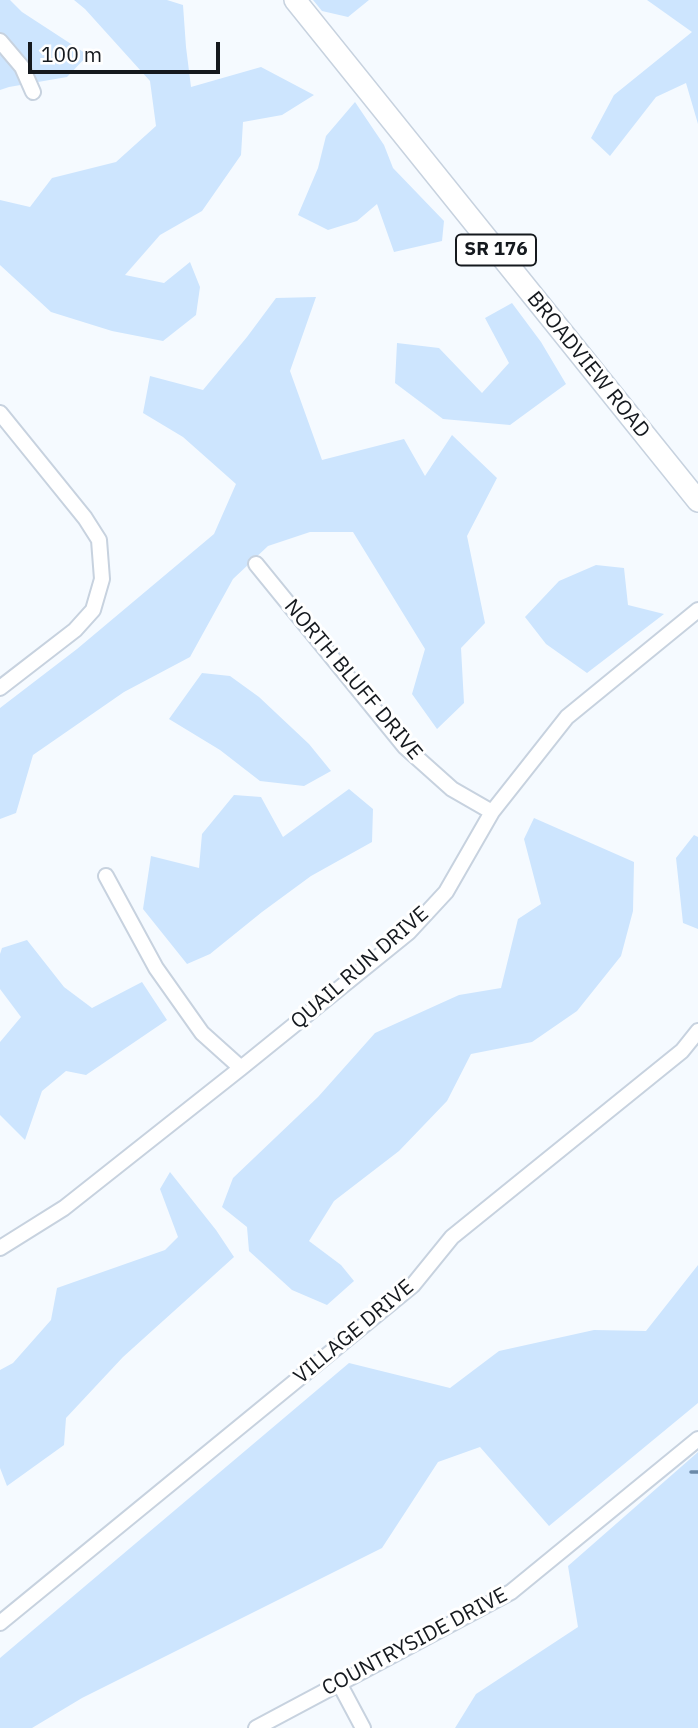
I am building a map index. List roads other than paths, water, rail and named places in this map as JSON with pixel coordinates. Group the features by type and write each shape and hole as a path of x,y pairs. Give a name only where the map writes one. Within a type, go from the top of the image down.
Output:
{"main road":[{"name":"BROADVIEW ROAD","path":"295,0 698,501"}],"street":[{"path":"0,41 22,67 33,92"},
{"path":"0,413 85,518 99,540 102,579 93,610 75,630 0,688"},
{"name":"NORTH BLUFF DRIVE","path":"256,564 405,747 452,789 492,812"},
{"name":"QUAIL RUN DRIVE","path":"0,1248 64,1208 409,932 446,892 492,812 567,718 698,610"},
{"path":"106,876 156,968 194,1023 241,1068"},
{"name":"VILLAGE DRIVE","path":"0,1623 414,1285 452,1237 682,1051 698,1031"},
{"name":"COUNTRYSIDE DRIVE","path":"256,1728 511,1592 698,1439"},
{"path":"339,1683 363,1728"}],"waterway":[{"path":"691,1472 698,1472"}]}
